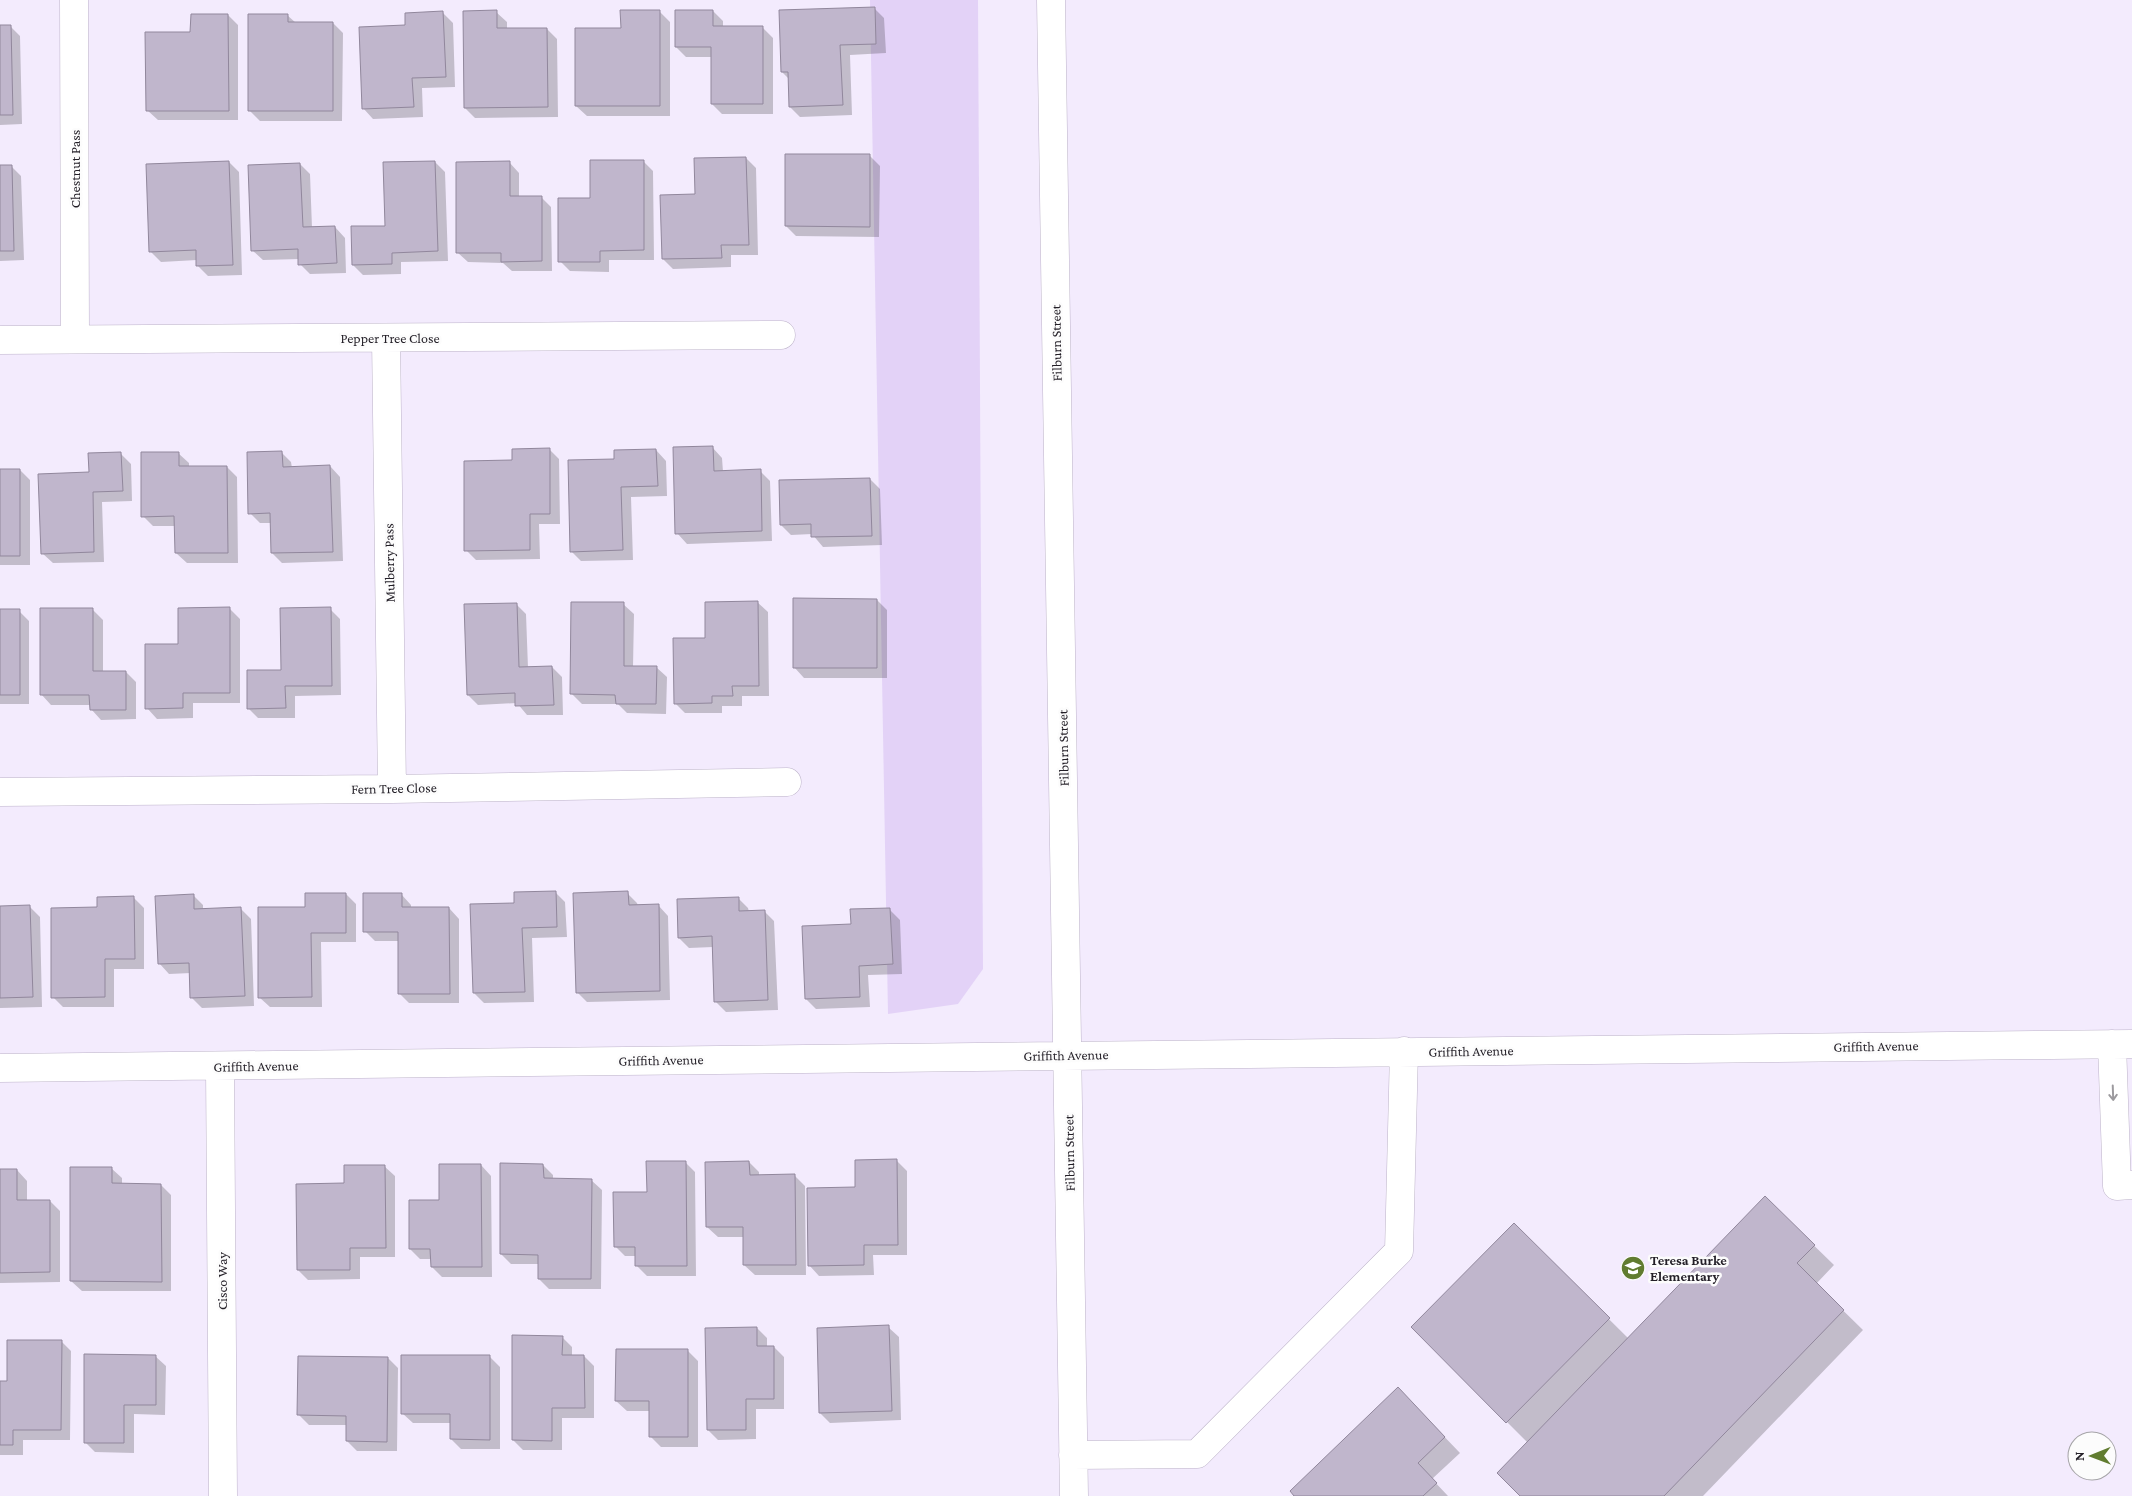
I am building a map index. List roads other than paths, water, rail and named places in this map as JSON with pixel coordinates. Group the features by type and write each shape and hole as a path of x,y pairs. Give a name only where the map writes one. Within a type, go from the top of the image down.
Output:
{"street":[{"name":"Chestnut Pass","path":"74,0 75,339"},
{"name":"Filburn Street","path":"1051,0 1074,1496"},
{"name":"Pepper Tree Close","path":"0,340 781,335"},
{"name":"Mulberry Pass","path":"386,338 392,788"},
{"name":"Fern Tree Close","path":"0,792 787,782"},
{"name":"Griffith Avenue","path":"0,1068 2122,1044"},
{"path":"2122,1044 2117,1186 2132,1186"},
{"path":"1074,1455 1197,1454 1399,1251 1404,1051"},
{"name":"Cisco Way","path":"220,1067 223,1496"}],"place":[{"name":"Teresa Burke Elementary","path":"1633,1268"}]}
